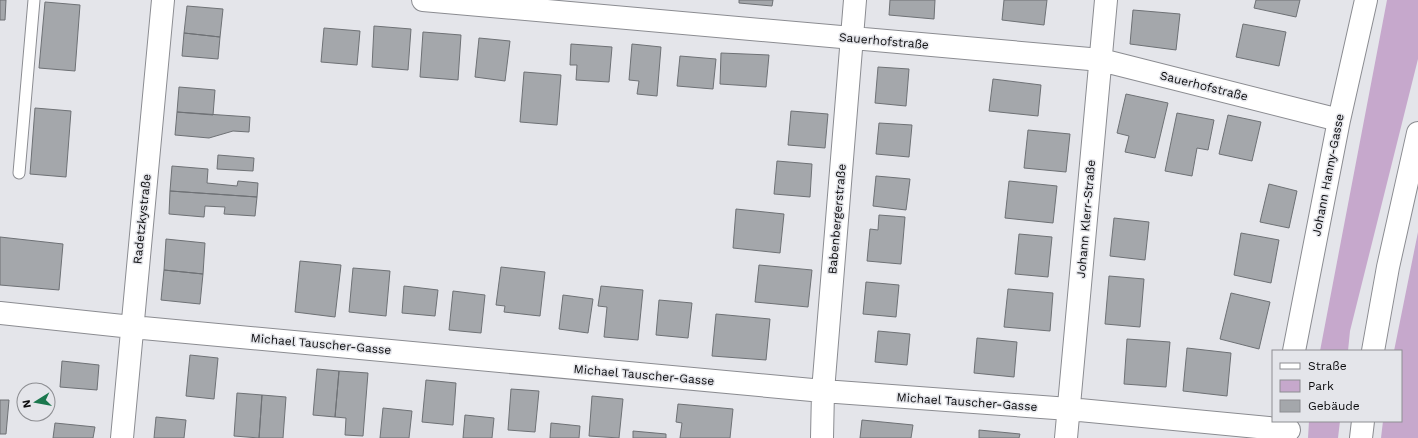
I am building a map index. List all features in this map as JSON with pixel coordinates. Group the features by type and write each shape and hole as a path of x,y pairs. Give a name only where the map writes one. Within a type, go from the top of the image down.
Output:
{"street":[{"name":"Radetzkystraße","path":"122,438 164,0"},
{"name":"Sauerhofstraße","path":"423,0 1101,60 1339,120"},
{"name":"Babenbergerstraße","path":"822,438 823,391 855,0"},
{"name":"Johann Klerr-Straße","path":"1066,438 1106,0"},
{"name":"Johann Hanny-Gasse","path":"1294,350 1339,120 1366,0"},
{"path":"1373,350 1388,267 1418,133"},
{"name":"Michael Tauscher-Gasse","path":"0,313 132,327 823,391 1069,409 1288,430"},
{"path":"1360,438 1363,422"}],"lane":[{"path":"19,173 34,0"}],"green space":[{"path":"1387,0 1418,0 1418,59 1350,331 1348,350 1320,350"},
{"path":"1418,232 1418,438 1381,438 1383,422 1402,422 1402,350 1394,350"},
{"path":"1309,422 1340,422 1338,438 1308,438"}],"building":[{"path":"0,0 6,0 5,20 0,20"},
{"path":"739,0 773,0 772,6 739,3"},
{"path":"890,0 935,0 934,19 889,15"},
{"path":"1004,0 1047,0 1044,25 1002,20"},
{"path":"1256,0 1300,0 1296,17 1254,8"},
{"path":"45,2 80,5 75,71 39,68"},
{"path":"187,6 223,9 220,37 184,33"},
{"path":"1133,10 1180,14 1176,50 1130,44"},
{"path":"1243,24 1286,32 1279,66 1236,57"},
{"path":"374,26 411,29 408,70 372,67"},
{"path":"324,28 360,31 357,65 321,62"},
{"path":"423,32 461,35 458,80 420,77"},
{"path":"184,33 220,37 218,59 182,56"},
{"path":"479,38 510,41 505,81 475,77"},
{"path":"571,44 612,47 609,82 576,80 577,65 570,65"},
{"path":"632,44 661,47 657,96 637,94 639,81 629,80"},
{"path":"721,53 769,55 766,87 720,84"},
{"path":"680,56 716,59 713,89 677,86"},
{"path":"878,67 909,69 906,106 875,103"},
{"path":"524,72 561,75 557,125 520,122"},
{"path":"993,79 1041,85 1038,116 989,111"},
{"path":"179,87 215,90 213,115 177,112"},
{"path":"1126,94 1168,103 1155,158 1125,152 1129,136 1117,133"},
{"path":"35,108 71,111 66,177 30,174"},
{"path":"791,111 828,114 825,148 788,145"},
{"path":"177,112 250,117 249,132 233,131 209,138 175,135"},
{"path":"1177,113 1214,120 1208,150 1197,148 1192,176 1165,171"},
{"path":"1228,115 1261,122 1252,161 1219,154"},
{"path":"879,123 912,125 909,157 876,154"},
{"path":"1028,130 1070,134 1066,172 1024,168"},
{"path":"218,155 254,158 253,171 217,169"},
{"path":"777,161 812,164 810,197 774,194"},
{"path":"172,166 208,169 207,183 237,186 238,181 258,183 257,197 170,191"},
{"path":"876,176 910,179 906,210 873,206"},
{"path":"1009,181 1057,186 1053,223 1005,218"},
{"path":"1269,184 1297,191 1289,228 1260,222"},
{"path":"170,191 257,197 255,216 224,214 225,207 205,206 204,217 169,214"},
{"path":"736,209 784,214 780,253 733,248"},
{"path":"879,215 905,217 901,264 867,261 870,229 878,230"},
{"path":"1114,218 1149,222 1145,260 1110,256"},
{"path":"1241,233 1279,240 1271,283 1234,275"},
{"path":"1019,234 1052,237 1048,277 1015,274"},
{"path":"0,237 63,244 59,290 0,285"},
{"path":"166,239 205,243 203,274 164,270"},
{"path":"300,261 341,265 335,317 295,312"},
{"path":"759,265 812,270 808,307 755,302"},
{"path":"501,267 545,272 540,316 504,312 505,306 496,305"},
{"path":"353,268 390,271 386,316 349,312"},
{"path":"164,270 203,274 200,304 161,300"},
{"path":"1109,276 1144,279 1140,327 1105,324"},
{"path":"866,282 899,285 896,317 863,314"},
{"path":"404,286 438,290 435,316 402,313"},
{"path":"601,286 643,290 638,340 604,337 607,307 598,306"},
{"path":"1008,289 1053,293 1050,331 1004,327"},
{"path":"453,291 485,295 481,333 449,330"},
{"path":"1231,293 1270,302 1259,349 1220,339"},
{"path":"563,295 593,299 588,333 559,329"},
{"path":"659,300 692,303 688,338 656,335"},
{"path":"716,314 770,319 766,360 712,356"},
{"path":"878,331 910,334 907,365 875,362"},
{"path":"977,338 1017,342 1014,377 974,373"},
{"path":"1127,339 1170,342 1166,387 1124,384"},
{"path":"1187,348 1231,353 1227,396 1183,391"},
{"path":"190,355 218,358 214,399 186,396"},
{"path":"62,361 99,365 97,390 60,387"},
{"path":"317,369 339,371 335,417 313,415"},
{"path":"339,371 368,373 363,436 345,435 346,418 335,417"},
{"path":"426,380 456,383 453,425 422,422"},
{"path":"511,389 539,391 535,432 508,430"},
{"path":"237,393 262,395 259,438 234,436"},
{"path":"262,395 286,397 283,438 259,438"},
{"path":"592,396 623,399 619,438 589,436"},
{"path":"0,400 9,400 6,434 0,434"},
{"path":"678,404 733,409 730,438 680,438 682,423 676,422"},
{"path":"383,408 412,411 409,438 380,438"},
{"path":"465,415 494,418 492,438 463,438"},
{"path":"156,417 186,420 184,438 154,438"},
{"path":"862,420 913,425 911,438 860,438"},
{"path":"55,423 95,427 93,438 53,438"},
{"path":"551,423 580,426 579,438 550,438"},
{"path":"979,430 1020,434 1019,438 979,438"},
{"path":"633,431 666,434 666,438 633,438"}]}
